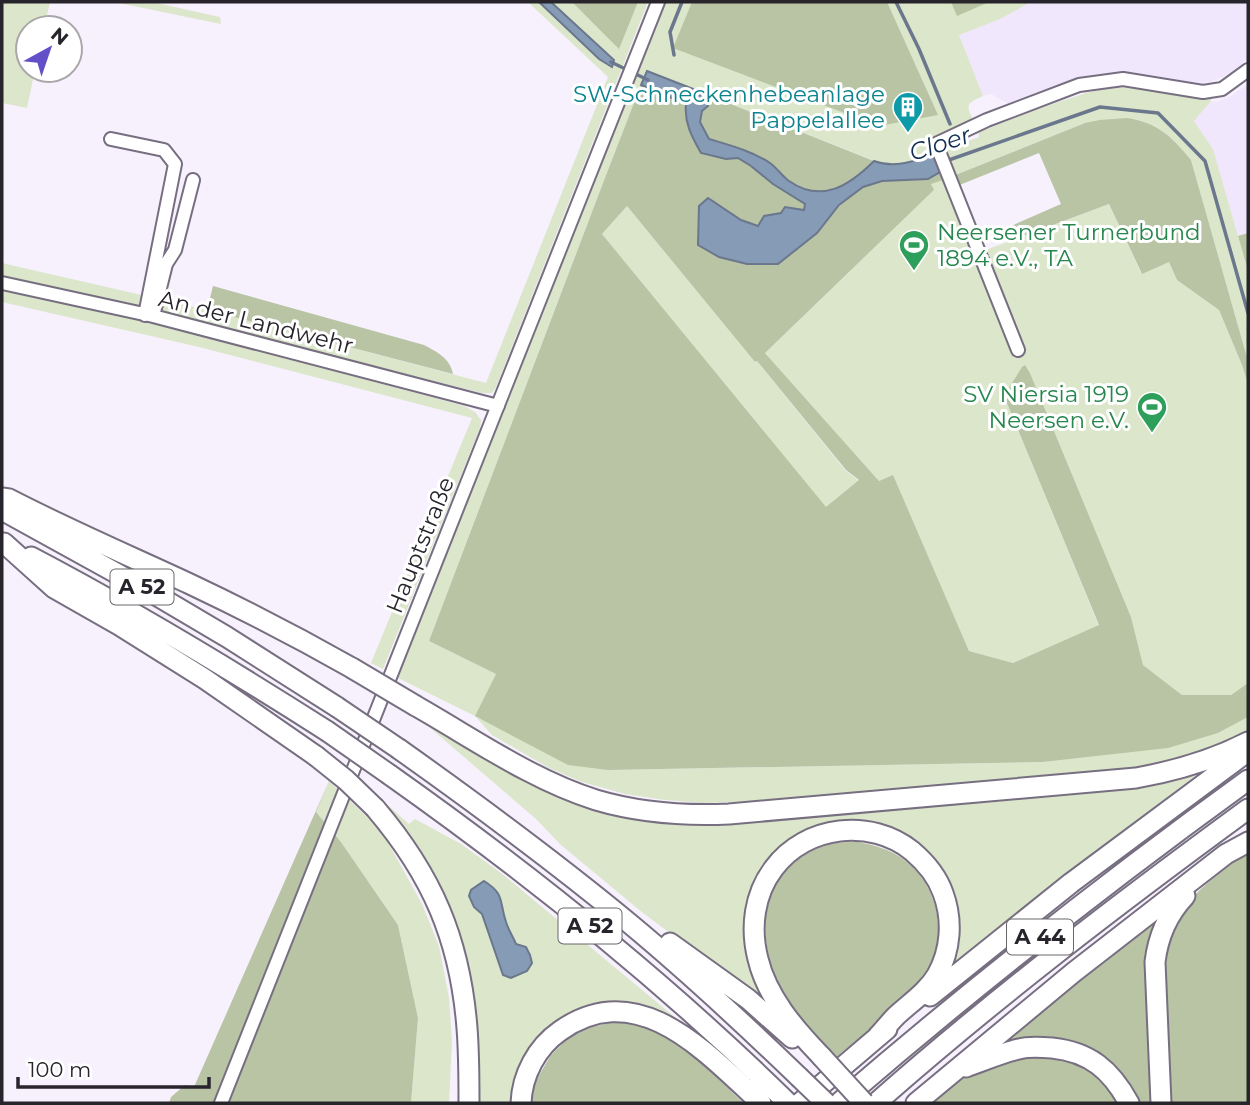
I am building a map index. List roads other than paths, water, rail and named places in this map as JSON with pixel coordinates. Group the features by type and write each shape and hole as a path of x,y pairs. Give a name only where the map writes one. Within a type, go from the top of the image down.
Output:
{"highway":[{"path":"2,498 280,628 517,764 571,791 620,806 674,814 729,814 1136,778 1191,766 1248,742"},
{"name":"A 52","path":"2,510 227,637 399,749 496,819 601,901 674,962 826,1103"},
{"path":"3,542 54,588 183,665 316,755 375,808 403,843 427,881 448,929 461,978 468,1030 469,1103"},
{"name":"A 52","path":"3,542 142,618 256,686 390,775 481,841 602,936 783,1098"},
{"path":"800,1103 878,1036 1089,870 1248,751"},
{"name":"A 44","path":"843,1094 1053,926 1248,780"},
{"name":"A 44","path":"876,1103 1034,971 1248,809"},
{"path":"864,1103 843,1094 778,1003 758,961 755,911 766,880 775,866 800,845 830,832 869,831 896,840 928,866 947,902 949,942 937,974 921,995 878,1036"},
{"path":"916,1103 1102,949 1226,854 1247,844"},
{"path":"1161,1103 1154,981 1157,944 1163,927 1182,898 1247,844"},
{"path":"601,901 635,916 748,999 819,1058"},
{"path":"457,1103 457,1012 461,978"},
{"path":"521,1103 526,1075 547,1042 569,1025 598,1014 612,1012 626,1012 650,1018 678,1032 761,1103"},
{"path":"955,1070 1021,1048 1066,1050 1087,1057 1107,1072 1129,1103"}],"street":[{"name":"Hauptstraße","path":"221,1103 658,2"},
{"path":"1018,350 936,144 987,120 1079,85 1123,79 1203,92 1222,89 1248,70"},
{"path":"111,139 164,150 174,164 149,316"},
{"path":"149,316 166,264 175,250 192,180"},
{"name":"An der Landwehr","path":"2,283 149,316 498,406"}],"water":[{"path":"539,2 551,2 614,60 612,67 599,59"},
{"path":"647,71 693,89 706,99 708,106 702,111 700,122 709,139 763,159 801,188 813,191 835,189 874,161 897,164 933,155 940,172 928,179 882,181 863,187 839,205 817,233 778,264 747,264 719,257 698,245 699,206 708,198 741,220 758,226 764,216 781,213 785,207 804,210 805,204 738,158 726,159 701,153 687,124 686,104 641,85"},
{"path":"484,881 498,894 516,944 526,947 530,955 532,963 527,971 511,978 503,975 482,914 474,907 469,896 471,890"}],"waterway":[{"path":"674,55 670,32 682,2"},
{"path":"896,2 950,124"},
{"name":"Cloer","path":"611,62 648,80"},
{"name":"Cloer","path":"946,161 1100,107 1158,113 1205,161 1248,313"}],"place":[{"name":"SW-Schneckenhebeanlage Pappelallee","path":"908,134"},
{"name":"Neersener Turnerbund 1894 e.V., TA","path":"914,272"},
{"name":"SV Niersia 1919 Neersen e.V.","path":"1152,434"}]}
